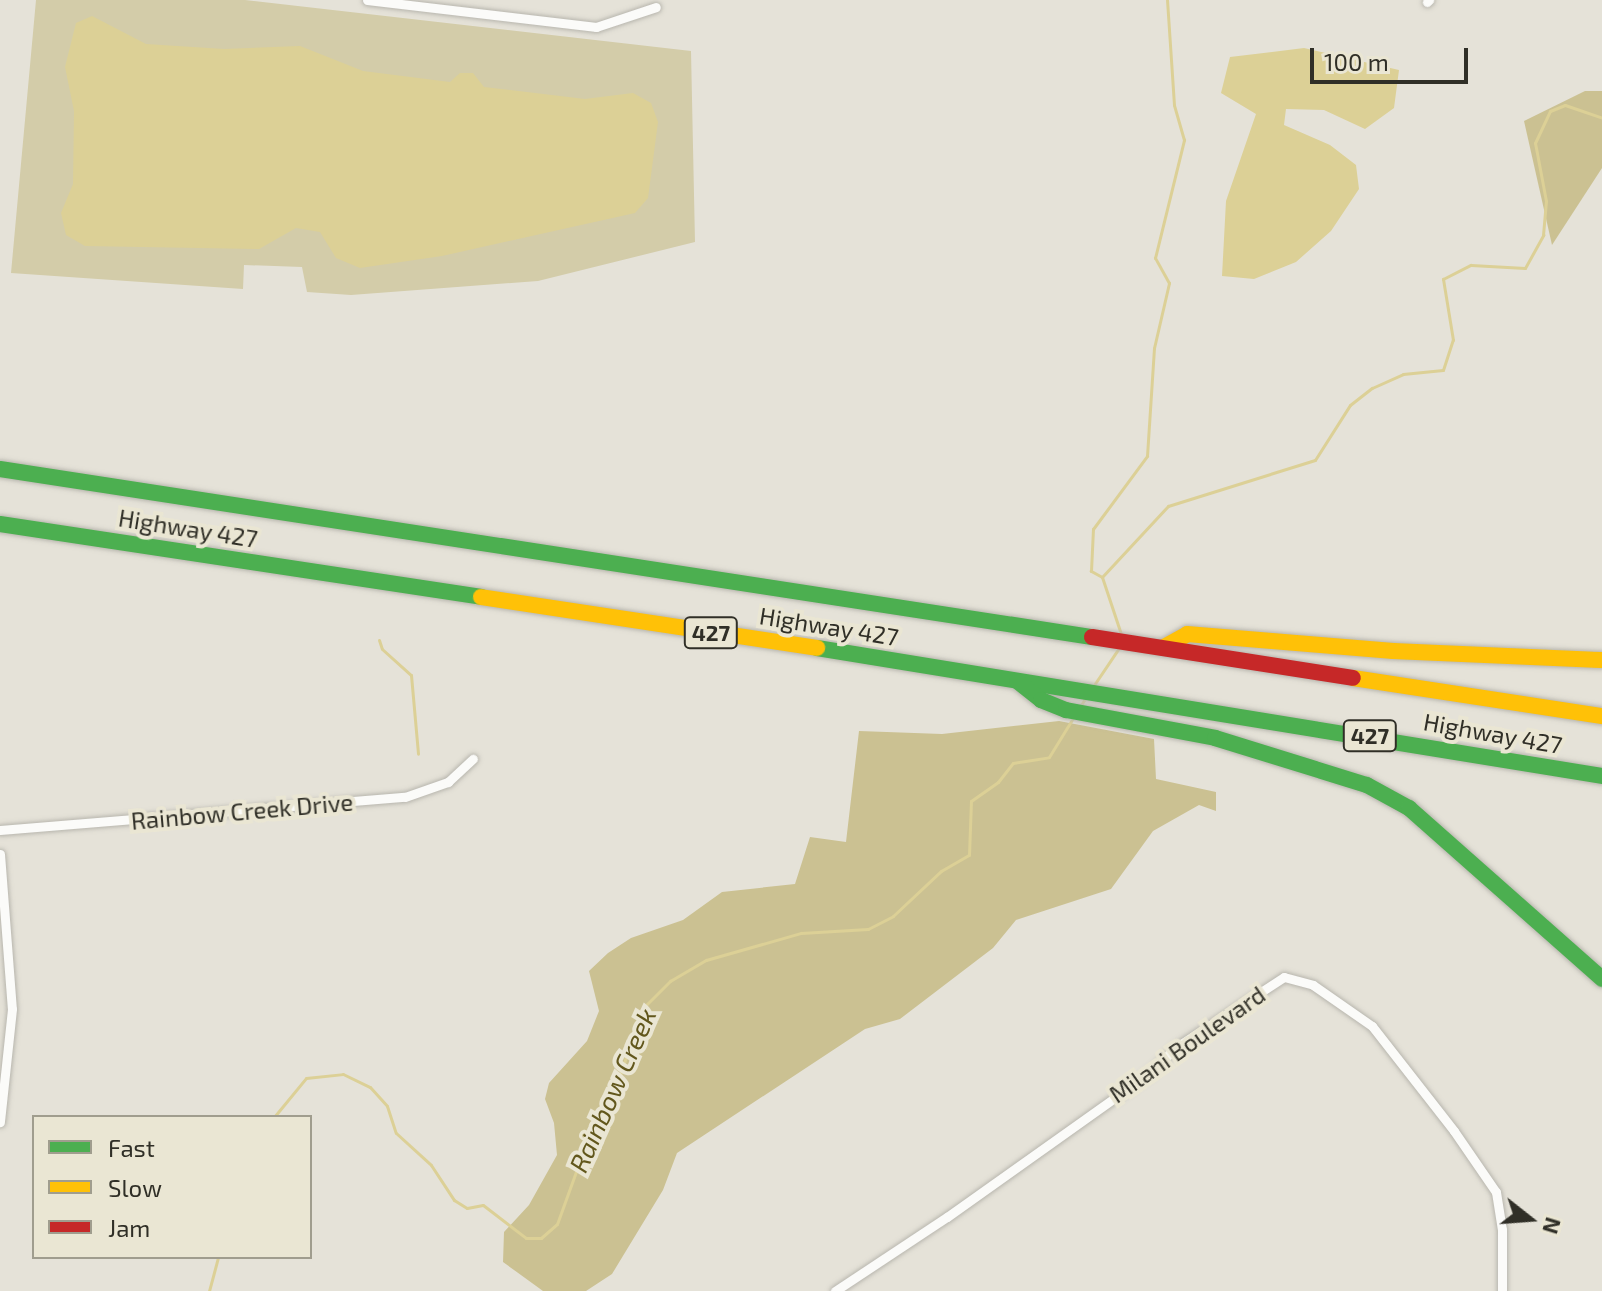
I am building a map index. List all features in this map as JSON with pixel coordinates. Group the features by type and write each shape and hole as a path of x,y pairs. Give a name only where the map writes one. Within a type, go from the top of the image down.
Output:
{"highway":[{"name":"Highway 427","path":"0,469 1602,716"},
{"name":"Highway 427","path":"0,524 1138,697 1602,776"},
{"path":"1164,647 1187,634 1393,651 1602,660"},
{"path":"1015,679 1056,706 1215,738 1367,785 1420,817 1602,979"}],"street":[{"path":"367,0 596,27 656,7"},
{"name":"Rainbow Creek Drive","path":"0,830 405,797 448,782 473,759"},
{"path":"0,854 12,1009 0,1122"},
{"name":"Milani Boulevard","path":"835,1291 947,1217 1151,1072 1175,1048 1284,977 1313,985 1372,1026 1454,1131 1496,1192 1502,1230 1502,1291"}],"shaded area":[{"path":"36,0 245,0 691,51 695,242 538,281 351,295 307,292 302,267 244,265 243,289 11,273"},
{"path":"92,16 146,44 224,49 300,46 363,71 450,82 460,73 473,73 484,87 585,99 633,93 651,103 658,122 648,198 635,213 442,256 360,268 336,258 320,232 296,228 259,249 85,246 66,235 61,213 73,184 74,111 65,67 76,23"},
{"path":"1304,48 1399,70 1394,108 1365,129 1324,110 1286,109 1284,125 1330,145 1356,165 1359,189 1331,231 1296,262 1254,279 1222,276 1226,201 1256,114 1221,93 1230,57"},
{"path":"1585,91 1602,91 1602,168 1552,245 1524,121"},
{"path":"1059,721 1154,739 1156,779 1216,792 1216,811 1199,805 1153,831 1111,889 1016,920 993,948 900,1019 865,1029 677,1153 663,1190 612,1274 586,1291 543,1291 503,1262 504,1232 529,1205 557,1155 554,1123 545,1099 549,1083 587,1041 599,1011 589,971 608,953 631,938 683,920 722,892 795,884 810,837 846,842 859,731 942,734"}],"waterway":[{"path":"1102,577 1091,571 1093,529 1147,456 1154,348 1169,283 1155,258 1184,140 1174,105 1167,0"},
{"name":"Rainbow Creek","path":"1102,577 1168,506 1315,460 1350,405 1372,388 1403,374 1443,370 1453,340 1443,279 1471,265 1525,268 1543,235 1546,201 1535,143 1550,111 1565,105 1602,118"},
{"name":"Rainbow Creek","path":"1102,577 1122,637"},
{"path":"379,640 382,649 411,675 418,754"},
{"name":"Rainbow Creek","path":"1094,685 1119,648"},
{"name":"Rainbow Creek","path":"1079,708 1088,694"},
{"name":"Rainbow Creek","path":"276,1115 306,1078 343,1074 370,1087 387,1106 396,1133 431,1165 454,1200 467,1208 483,1205 526,1238 541,1238 557,1224 587,1141 610,1105 642,1009 670,981 706,960 801,933 868,929 893,916 941,871 969,855 971,801 998,782 1013,763 1049,757 1073,718"},
{"name":"Rainbow Creek","path":"209,1291 217,1259"}],"traffic: fast":[{"path":"0,469 1092,637"},
{"path":"0,524 481,597"},
{"path":"817,648 1602,776"},
{"path":"1017,681 1041,700 1066,710 1215,738 1367,785 1409,808 1602,979"}],"traffic: slow":[{"path":"481,597 817,648"},
{"path":"1164,647 1187,634 1393,651 1602,660"},
{"path":"1353,678 1602,716"}],"traffic: jam":[{"path":"1092,637 1353,678"}]}
